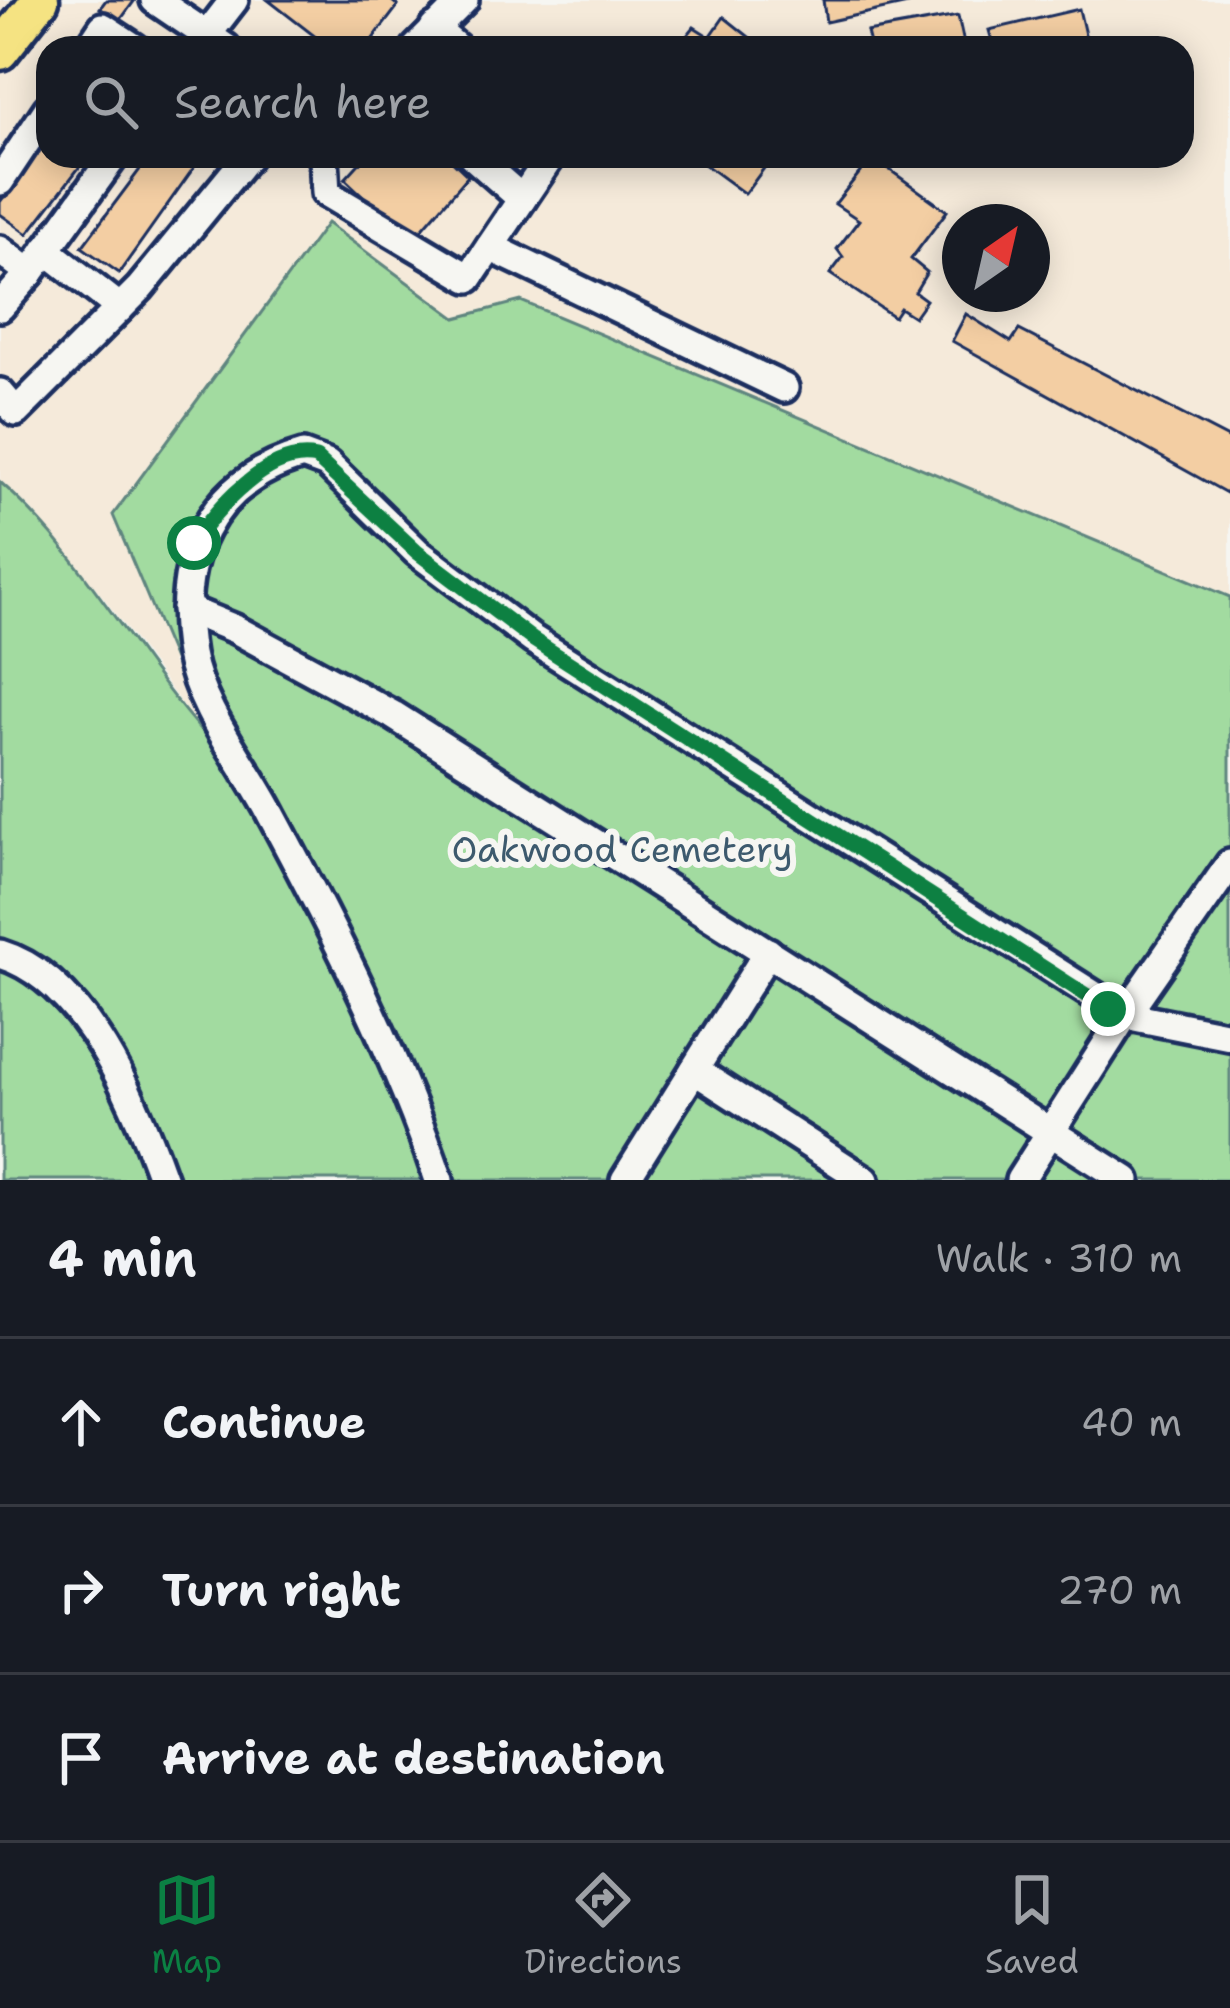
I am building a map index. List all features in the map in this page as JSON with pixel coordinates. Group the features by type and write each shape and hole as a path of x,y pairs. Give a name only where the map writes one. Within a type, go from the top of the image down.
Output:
{"main road":[{"path":"0,51 40,0"}],"lane":[{"path":"155,0 209,36"},
{"path":"219,36 234,0"},
{"path":"427,36 460,1"},
{"path":"0,181 36,128"},
{"path":"0,307 105,168"},
{"path":"0,393 16,412 120,308 238,168"},
{"path":"325,168 326,193 469,278 543,168"},
{"path":"487,168 522,199"},
{"path":"490,247 784,388"},
{"path":"0,250 38,261 120,308"},
{"path":"439,1180 413,1106 346,960 208,702 191,659 186,609 189,561 213,516 259,476 290,458 316,458 417,552 532,639 1125,1015 1230,1036"},
{"path":"186,609 235,629 392,716 1126,1180"},
{"path":"1020,1180 1125,1015 1230,864"},
{"path":"625,1180 768,952"},
{"path":"0,954 61,995 108,1049 163,1180"},
{"path":"694,1070 866,1180"}],"shaded area":[{"path":"0,0 1230,0 1230,597 522,302 457,318 327,223 172,662 210,743 103,597 32,510 0,482"}],"green space":[{"name":"Oakwood Cemetery","path":"327,223 456,318 521,301 1230,597 1230,1180 0,1180 0,482 57,541 206,736 113,515"}],"building":[{"path":"106,0 135,0 119,22 100,8"},
{"path":"268,0 391,0 398,6 375,36 314,36"},
{"path":"823,0 926,0 826,22"},
{"path":"1079,9 1085,36 991,36 989,30"},
{"path":"958,16 962,36 868,36 867,32"},
{"path":"724,17 748,36 711,36"},
{"path":"694,27 708,36 687,36"},
{"path":"36,152 36,168 79,168 28,234 0,214 0,202"},
{"path":"141,168 193,168 119,273 82,247"},
{"path":"355,168 460,168 468,176 412,241 345,179"},
{"path":"709,168 764,168 745,194"},
{"path":"863,168 887,168 942,207 942,218 911,259 927,272 915,292 926,300 914,317 900,308 894,317 830,274 843,257 837,249 859,220 835,204"},
{"path":"966,314 1011,342 1019,330 1230,439 1230,495 952,341"}],"route":[{"path":"194,543 223,505 259,476 290,458 316,458 417,552 532,639 1108,1009"}]}
